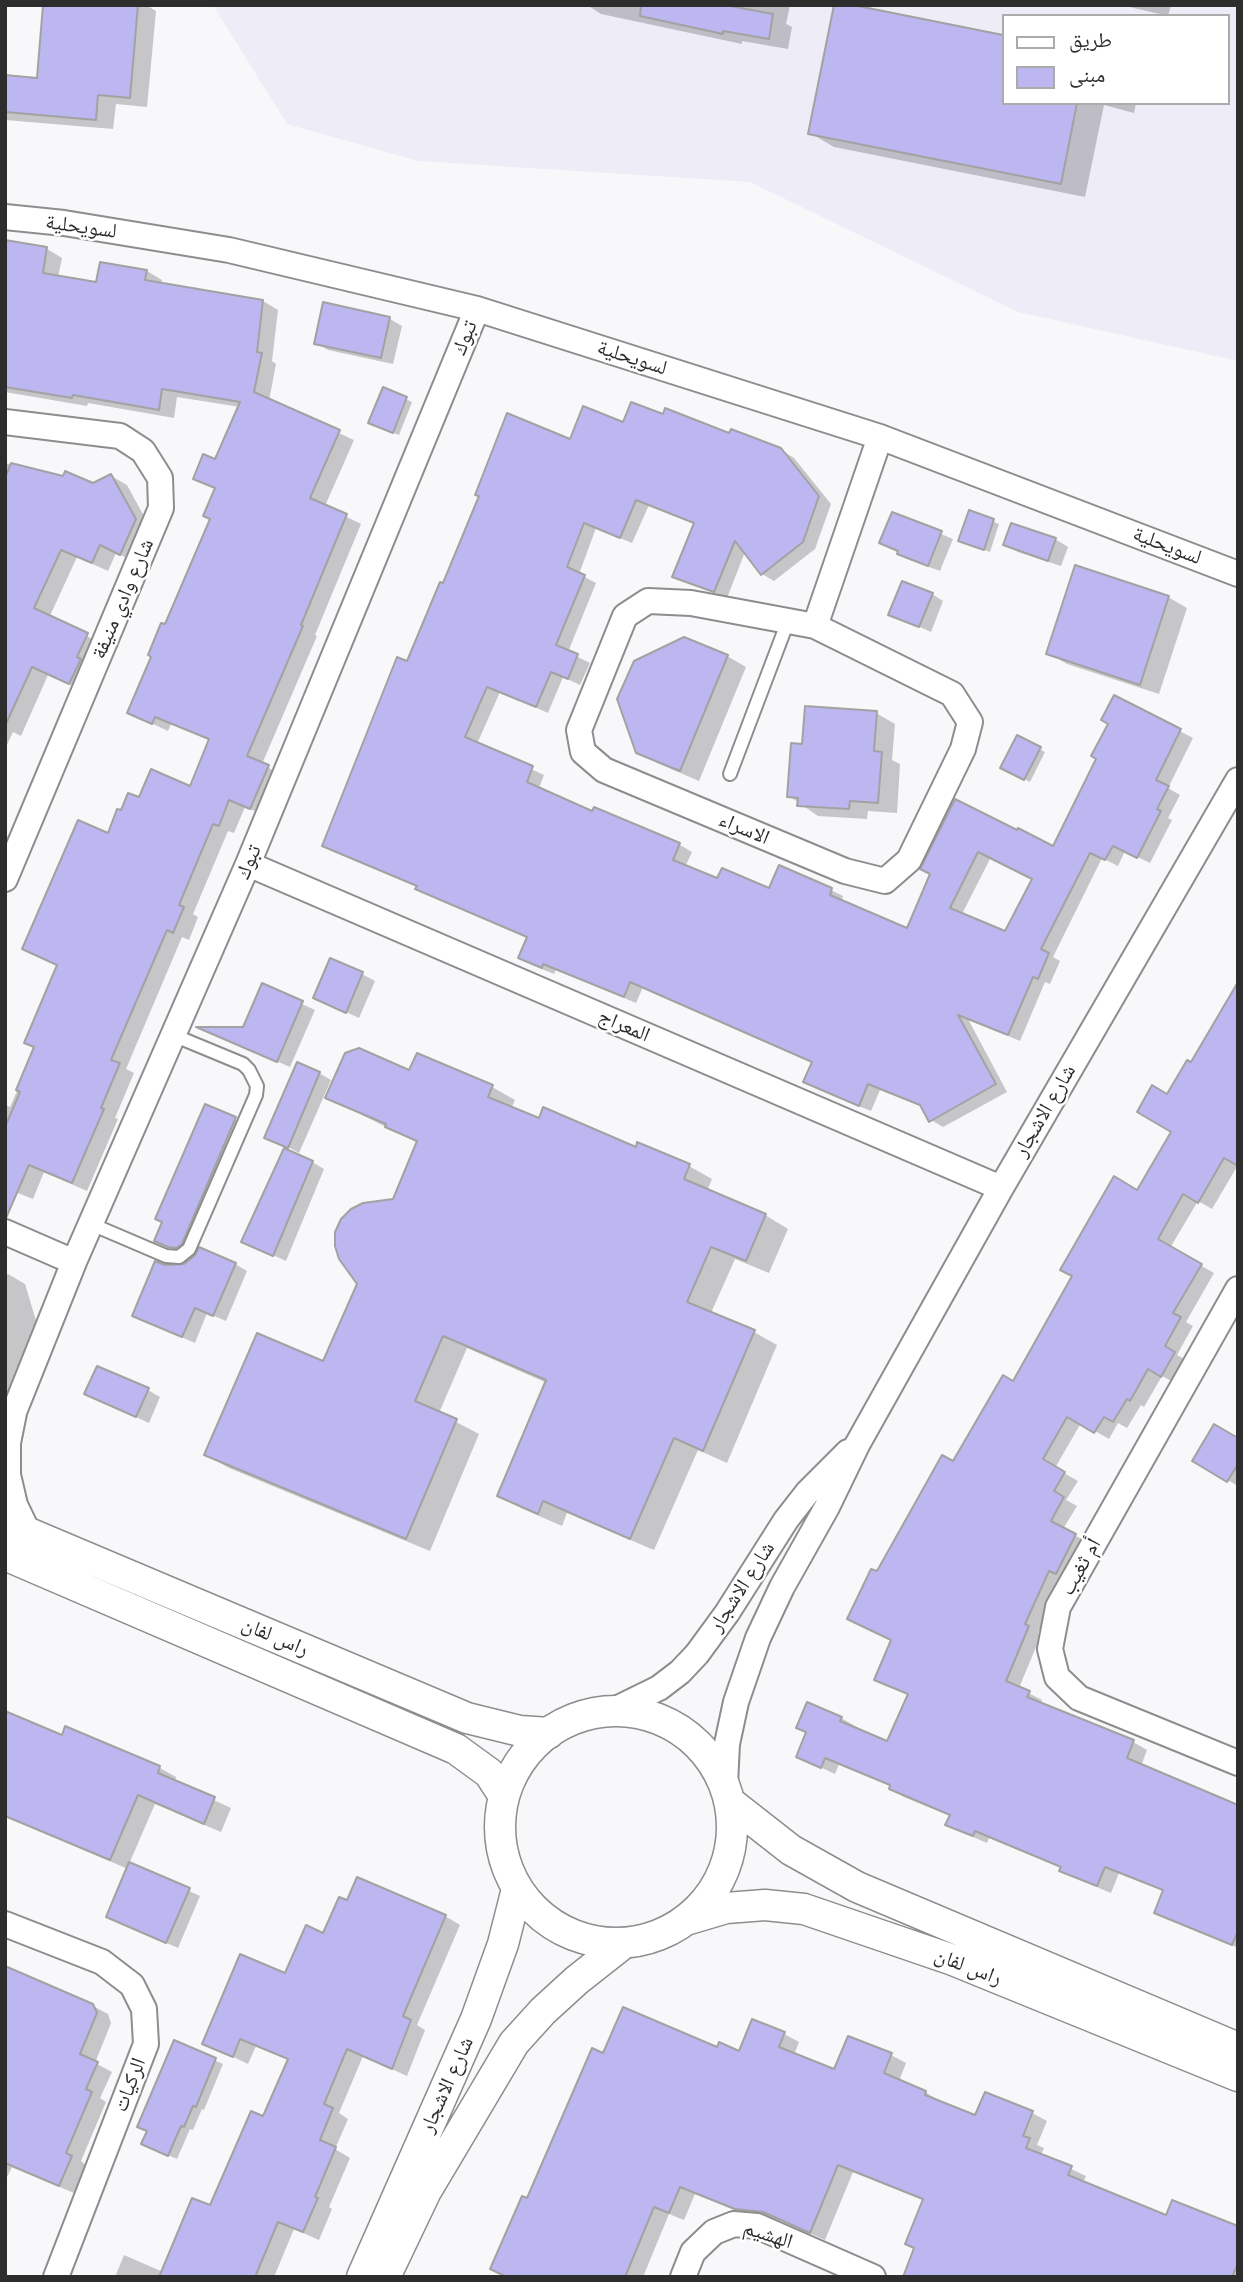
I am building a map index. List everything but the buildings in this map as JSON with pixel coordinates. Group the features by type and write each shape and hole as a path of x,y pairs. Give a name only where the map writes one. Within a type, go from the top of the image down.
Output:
{"street":[{"name":"لسويحلية","path":"5,217 64,223 229,250 477,309 880,438 1238,574"},
{"name":"تبوك","path":"17,1529 8,1475 10,1419 74,1262 248,864 477,309"},
{"name":"شارع وادي منيفة","path":"5,422 120,436 144,451 160,478 160,508 13,838 5,878"},
{"path":"814,626 880,438"},
{"name":"الاسراء","path":"648,601 691,603 814,626 953,694 970,722 963,749 909,860 885,881 845,871 604,770 583,752 579,730 625,616 648,601"},
{"name":"شارع الاشجار","path":"728,1794 727,1744 734,1713 758,1638 782,1587 832,1497 857,1445 1001,1188 1238,780"},
{"name":"المعراج","path":"248,864 1001,1188"},
{"path":"5,1232 74,1262"},
{"name":"أم ثغيب","path":"1238,1289 1058,1607 1049,1649 1057,1677 1079,1698 1238,1763"},
{"name":"شارع الاشجار","path":"612,1711 659,1688 698,1654 786,1520 807,1493 857,1445"},
{"name":"راس لفان","path":"17,1529 467,1718 520,1731 549,1732"},
{"name":"راس لفان","path":"5,1555 456,1749 489,1773 505,1796"},
{"path":"612,1711 648,1714 680,1729 707,1753 728,1794 733,1829 721,1879 707,1901 688,1919 669,1931 647,1940 624,1943 599,1942 574,1936 552,1925 533,1908 517,1889 503,1853 501,1815 514,1772 530,1750 549,1732 590,1714 612,1711"},
{"name":"راس لفان","path":"728,1794 791,1850 857,1887 1238,2048"},
{"name":"شارع الاشجار","path":"362,2277 476,2019 503,1944 517,1889"},
{"name":"راس لفان","path":"688,1919 726,1908 765,1905 804,1909 953,1960 1238,2076"},
{"name":"الركيات","path":"5,1924 102,1962 132,1985 144,2010 146,2044 56,2277"},
{"name":"شارع الاشجار","path":"385,2277 426,2191 514,2043 551,2003 624,1943"},
{"name":"الهشيم","path":"683,2277 693,2252 714,2232 734,2224 757,2226 873,2277"}],"lane":[{"path":"730,774 788,621"},
{"path":"91,1224 166,1256 179,1257 190,1249 256,1095 257,1086 250,1070 243,1064 173,1035"}],"shaded area":[{"path":"213,5 1238,5 1238,361 1018,312 750,182 418,161 287,124"}]}
